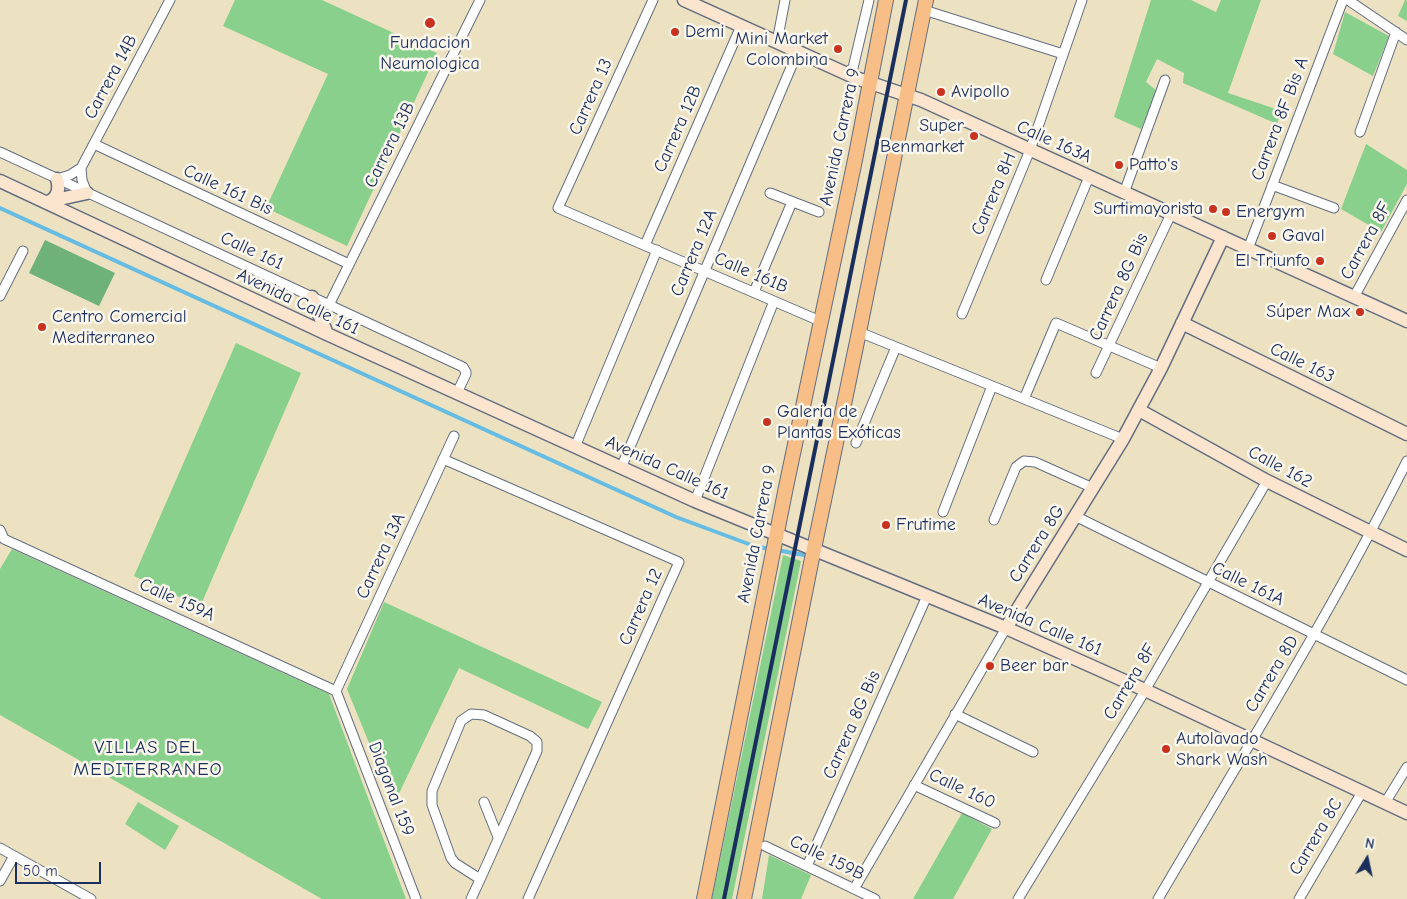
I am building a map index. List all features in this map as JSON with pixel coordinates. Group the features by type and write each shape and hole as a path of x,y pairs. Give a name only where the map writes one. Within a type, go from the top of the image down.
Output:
{"main road":[{"name":"Calle 163A","path":"684,0 846,73 907,95 1407,321"},
{"name":"Avenida Carrera 9","path":"704,899 776,534 886,0"},
{"path":"744,899 813,550 860,332 925,5"},
{"path":"46,202 56,196 58,188 57,179"},
{"name":"Avenida Calle 161","path":"0,181 327,334 621,468 695,501 1006,628 1145,690 1407,813"},
{"path":"46,202 87,193"},
{"name":"Carrera 8G","path":"1006,628 1123,439 1160,368 1223,237"},
{"path":"312,297 327,334"},
{"name":"Calle 163","path":"1182,323 1407,434"},
{"name":"Calle 162","path":"1139,410 1267,481 1407,550"}],"street":[{"name":"Carrera 14B","path":"81,168 170,0"},
{"name":"Carrera 13B","path":"329,305 480,0"},
{"name":"Carrera 13","path":"558,208 653,0"},
{"path":"777,42 785,0"},
{"path":"846,73 853,68 868,0"},
{"name":"Carrera 8H","path":"962,314 1030,150 1082,0"},
{"name":"Carrera 8F Bis A","path":"1248,249 1343,0"},
{"path":"1348,0 1407,40"},
{"path":"925,5 1063,54"},
{"name":"Carrera 12B","path":"645,245 741,26"},
{"path":"1360,132 1396,32"},
{"name":"Carrera 12A","path":"621,468 798,52"},
{"path":"1124,193 1165,80"},
{"name":"Calle 161 Bis","path":"94,144 349,264"},
{"name":"Calle 161","path":"0,152 463,367 466,374 456,393"},
{"path":"57,179 81,168 82,180 87,193"},
{"path":"1046,280 1089,177"},
{"path":"1272,185 1334,208"},
{"path":"770,194 819,212"},
{"name":"Carrera 8F","path":"1354,297 1407,200"},
{"path":"754,292 792,202"},
{"name":"Calle 161B","path":"558,208 820,321"},
{"name":"Carrera 8G Bis","path":"1096,373 1171,214"},
{"path":"575,447 657,250"},
{"path":"0,296 23,252"},
{"path":"695,501 774,301"},
{"path":"1024,399 1056,323 1160,368"},
{"path":"860,332 1123,439"},
{"path":"856,443 896,347"},
{"path":"942,512 992,386"},
{"name":"Carrera 13A","path":"336,690 454,436"},
{"name":"Carrera 12","path":"443,459 679,562 528,899"},
{"path":"994,520 1016,467 1024,461 1035,462 1093,488"},
{"name":"Carrera 8D","path":"1158,899 1315,635 1371,533 1407,461"},
{"name":"Carrera 8F","path":"1018,899 1145,690 1267,481"},
{"name":"Calle 161A","path":"1075,516 1407,680"},
{"path":"0,530 2,543"},
{"name":"Calle 159A","path":"2,543 336,690"},
{"name":"Carrera 8G Bis","path":"807,866 927,596"},
{"name":"Carrera 8G","path":"854,889 1006,628"},
{"name":"Diagonal 159","path":"336,690 416,899"},
{"path":"471,899 480,879 498,837 537,750 537,742 530,736 484,715 471,714 461,721 432,791 432,805 451,858 455,864 480,879"},
{"path":"955,714 1033,752"},
{"path":"1385,803 1407,767"},
{"name":"Calle 160","path":"914,785 996,822"},
{"name":"Carrera 8C","path":"1298,899 1362,792"},
{"path":"484,802 498,837"},
{"name":"Calle 159B","path":"765,846 875,899"},
{"path":"0,848 91,899"},
{"path":"0,881 14,856"}],"green space":[{"path":"235,0 322,0 437,53 347,246 266,208 328,74 223,26"},
{"path":"1151,0 1191,0 1216,12 1221,0 1261,0 1228,93 1282,111 1277,124 1183,83 1184,73 1157,59 1146,82 1157,91 1141,129 1114,117"},
{"path":"1405,0 1407,0 1407,21 1398,16"},
{"path":"1345,12 1389,36 1373,76 1333,54"},
{"path":"1366,144 1407,170 1407,184 1381,232 1341,209"},
{"path":"45,240 115,273 99,306 29,273"},
{"path":"236,343 301,373 200,607 134,576"},
{"path":"12,549 329,694 406,899 322,899 0,715 0,569"},
{"path":"783,555 801,561 732,899 712,899"},
{"path":"384,602 602,702 588,729 459,668 394,804 347,689"},
{"path":"138,802 179,826 165,850 125,824"},
{"path":"962,813 992,829 953,899 913,899"},
{"path":"769,855 811,875 801,899 762,899"}],"waterway":[{"path":"0,208 676,517 754,546 770,549"},
{"path":"777,550 809,556"}],"railway":[{"path":"724,899 906,0"}],"place":[{"name":"Fundacion Neumologica","path":"430,23"},
{"name":"Demi","path":"675,32"},
{"name":"Mini Market Colombina","path":"838,49"},
{"name":"Avipollo","path":"941,92"},
{"name":"Super Benmarket","path":"974,136"},
{"name":"Patto's","path":"1119,165"},
{"name":"Surtimayorista","path":"1213,209"},
{"name":"Energym","path":"1226,212"},
{"name":"Gaval","path":"1272,236"},
{"name":"El Triunfo","path":"1320,261"},
{"name":"Súper Max","path":"1360,312"},
{"name":"Centro Comercial Mediterraneo","path":"42,327"},
{"name":"Galeria de Plantas Exóticas","path":"767,422"},
{"name":"Frutime","path":"886,525"},
{"name":"Beer bar","path":"990,666"},
{"name":"Autolavado Shark Wash","path":"1166,749"}],"district":[{"name":"VILLAS DEL MEDITERRANEO","path":"148,759"}]}
